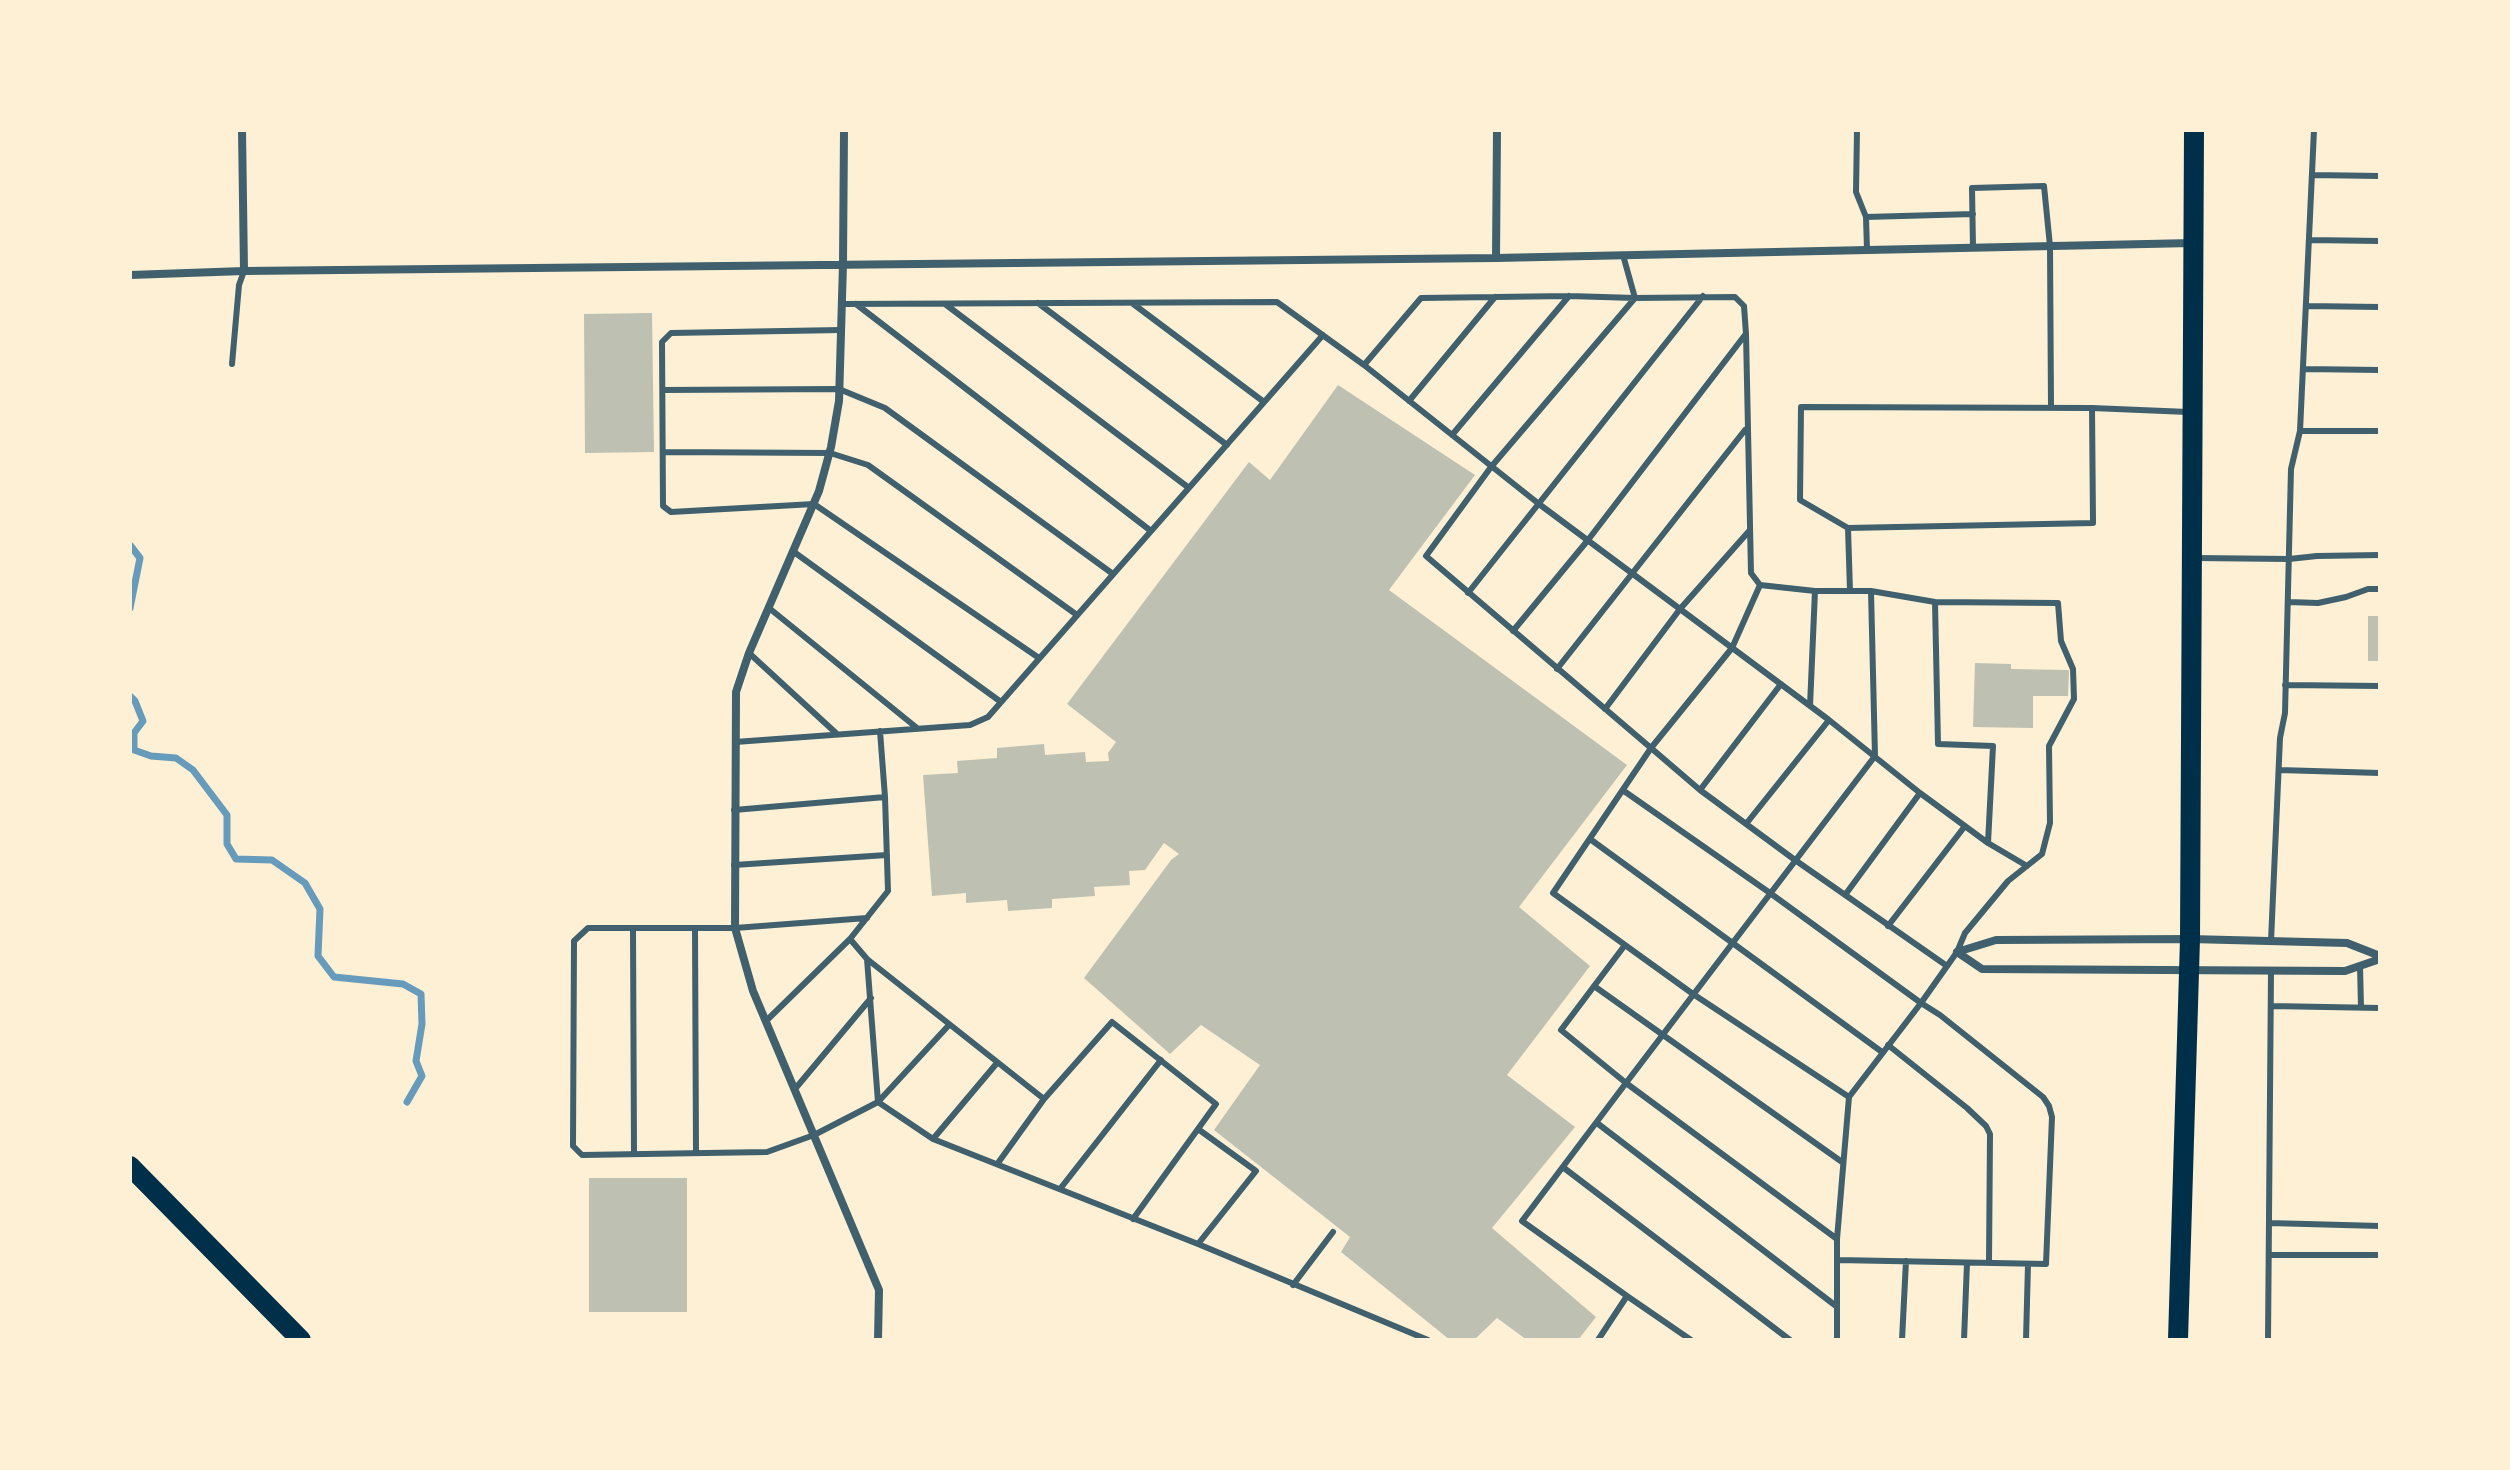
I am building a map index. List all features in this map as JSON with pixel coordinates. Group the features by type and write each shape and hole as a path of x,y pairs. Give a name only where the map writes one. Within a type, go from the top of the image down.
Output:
{"main road":[{"path":"2178,1340 2190,939 2194,130"},
{"path":"130,1166 301,1340"}],"street":[{"path":"242,130 244,271"},
{"path":"844,130 839,389 830,453 814,504 749,653 736,692 735,928 753,991 879,1290 878,1340"},
{"path":"1496,258 1497,130"},
{"path":"130,275 244,271 1496,258 2195,243"},
{"path":"1957,952 1996,940 2190,939 2347,943 2380,958"},
{"path":"1957,952 1982,969 2345,971 2380,958"}],"lane":[{"path":"1857,130 1856,192 1866,217 1867,250"},
{"path":"2271,941 2285,685 2291,469 2300,431 2314,130"},
{"path":"2312,175 2380,176"},
{"path":"1973,248 1972,188 2044,186 2050,246 2051,407"},
{"path":"1866,217 1973,214"},
{"path":"2310,240 2380,241"},
{"path":"1623,255 1635,298"},
{"path":"232,364 239,285 244,271"},
{"path":"1452,435 1569,296"},
{"path":"1468,593 1703,296"},
{"path":"1409,401 1495,297"},
{"path":"1364,365 1421,298 1735,297 1744,306 1751,573 1760,585 1815,591 1871,591 1935,602 2058,603 2061,641 2073,669 2074,699 2049,746 2050,823 2042,854 2008,881 1965,933 1957,952 1921,1003 1849,1097 1837,1239 1837,1340"},
{"path":"1635,298 1491,467 1426,556 1700,790 1947,966"},
{"path":"842,304 1277,302 1364,365 1539,504 1829,720 1920,793 1988,843 2027,866"},
{"path":"1038,303 1227,445"},
{"path":"1132,303 1264,402"},
{"path":"856,304 1151,531"},
{"path":"945,304 1189,488"},
{"path":"2306,306 2380,307"},
{"path":"841,330 671,333 662,342 663,506 671,512 814,504 1039,658"},
{"path":"1513,631 1588,540 1746,334"},
{"path":"735,742 970,725 988,717 1323,335"},
{"path":"2303,369 2380,370"},
{"path":"663,390 839,389 885,408 1113,574"},
{"path":"2092,408 2093,523 1848,528 1800,500 1801,407 2051,407 2092,408 2194,412"},
{"path":"1557,669 1746,428"},
{"path":"2300,431 2380,431"},
{"path":"663,452 830,453 868,465 1077,615"},
{"path":"1848,528 1850,591"},
{"path":"1605,709 1680,609 1750,530"},
{"path":"794,552 1001,702"},
{"path":"2193,558 2289,559 2380,555"},
{"path":"1760,585 1732,648 1651,748 1553,893 1693,994 1849,1097"},
{"path":"2288,602 2318,603 2368,589 2380,589"},
{"path":"1810,706 1815,591"},
{"path":"1691,1340 1522,1221 1875,756 1871,591"},
{"path":"1935,602 1938,744 1993,746 1988,843"},
{"path":"769,608 917,728"},
{"path":"749,653 837,734"},
{"path":"1700,790 1781,684"},
{"path":"2285,685 2380,686"},
{"path":"1746,824 1829,720"},
{"path":"766,1021 850,939 888,891 880,731"},
{"path":"2279,770 2380,773"},
{"path":"1624,791 1940,1015 2043,1097 2049,1106 2052,1117 2046,1264 1837,1260"},
{"path":"1845,895 1920,793"},
{"path":"734,810 885,797"},
{"path":"1888,926 1965,826"},
{"path":"1590,839 1882,1052"},
{"path":"734,865 887,855"},
{"path":"867,918 735,928 588,928 574,941 573,1146 582,1155 767,1152 814,1135 878,1102 949,1025"},
{"path":"633,928 634,1154"},
{"path":"695,928 696,1153"},
{"path":"850,939 867,959 1044,1099"},
{"path":"1625,945 1561,1030 1626,1083 1837,1239"},
{"path":"867,959 878,1102"},
{"path":"2360,966 2361,1007"},
{"path":"2268,1340 2271,971"},
{"path":"1594,986 1842,1162"},
{"path":"795,1089 871,998"},
{"path":"2271,1006 2380,1008"},
{"path":"998,1163 1044,1099 1112,1022 1216,1104 1133,1219"},
{"path":"1888,1045 1967,1108 1990,1134 1989,1263"},
{"path":"1060,1189 1161,1060"},
{"path":"933,1139 997,1063"},
{"path":"878,1102 933,1139 1198,1244 1428,1340"},
{"path":"1597,1123 1836,1306"},
{"path":"1198,1129 1256,1171 1198,1244"},
{"path":"1564,1168 1790,1340"},
{"path":"2269,1223 2380,1226"},
{"path":"1293,1285 1333,1232"},
{"path":"2269,1255 2380,1255"},
{"path":"1902,1340 1906,1261"},
{"path":"1964,1340 1967,1263"},
{"path":"2026,1340 2028,1264"},
{"path":"1598,1340 1627,1296"}],"building":[{"path":"652,313 654,452 585,453 584,314"},
{"path":"1338,385 1475,475 1389,590 1627,765 1519,907 1590,966 1507,1075 1575,1127 1492,1228 1596,1317 1578,1340 1527,1340 1497,1318 1474,1340 1450,1340 1341,1252 1350,1237 1214,1130 1260,1065 1201,1025 1170,1054 1084,978 1171,860 1179,854 1164,843 1145,870 1129,871 1130,885 1094,887 1095,896 1052,899 1052,908 1008,911 1007,900 966,903 966,893 932,896 923,775 958,773 957,761 997,758 997,748 1044,744 1045,755 1085,752 1086,762 1109,761 1108,753 1116,742 1067,704 1249,462 1270,480"},
{"path":"2368,616 2380,616 2380,661 2368,661"},
{"path":"1975,663 2011,664 2011,669 2069,670 2068,696 2033,696 2033,728 1973,727"},
{"path":"589,1178 687,1178 687,1312 589,1312"}],"waterway":[{"path":"130,545 140,558 130,608"},
{"path":"130,696 143,721 134,733 134,750 151,756 176,758 193,770 227,815 227,844 236,859 272,860 305,883 320,909 318,956 334,977 403,984 421,994 422,1024 416,1061 422,1076 407,1102"}]}
